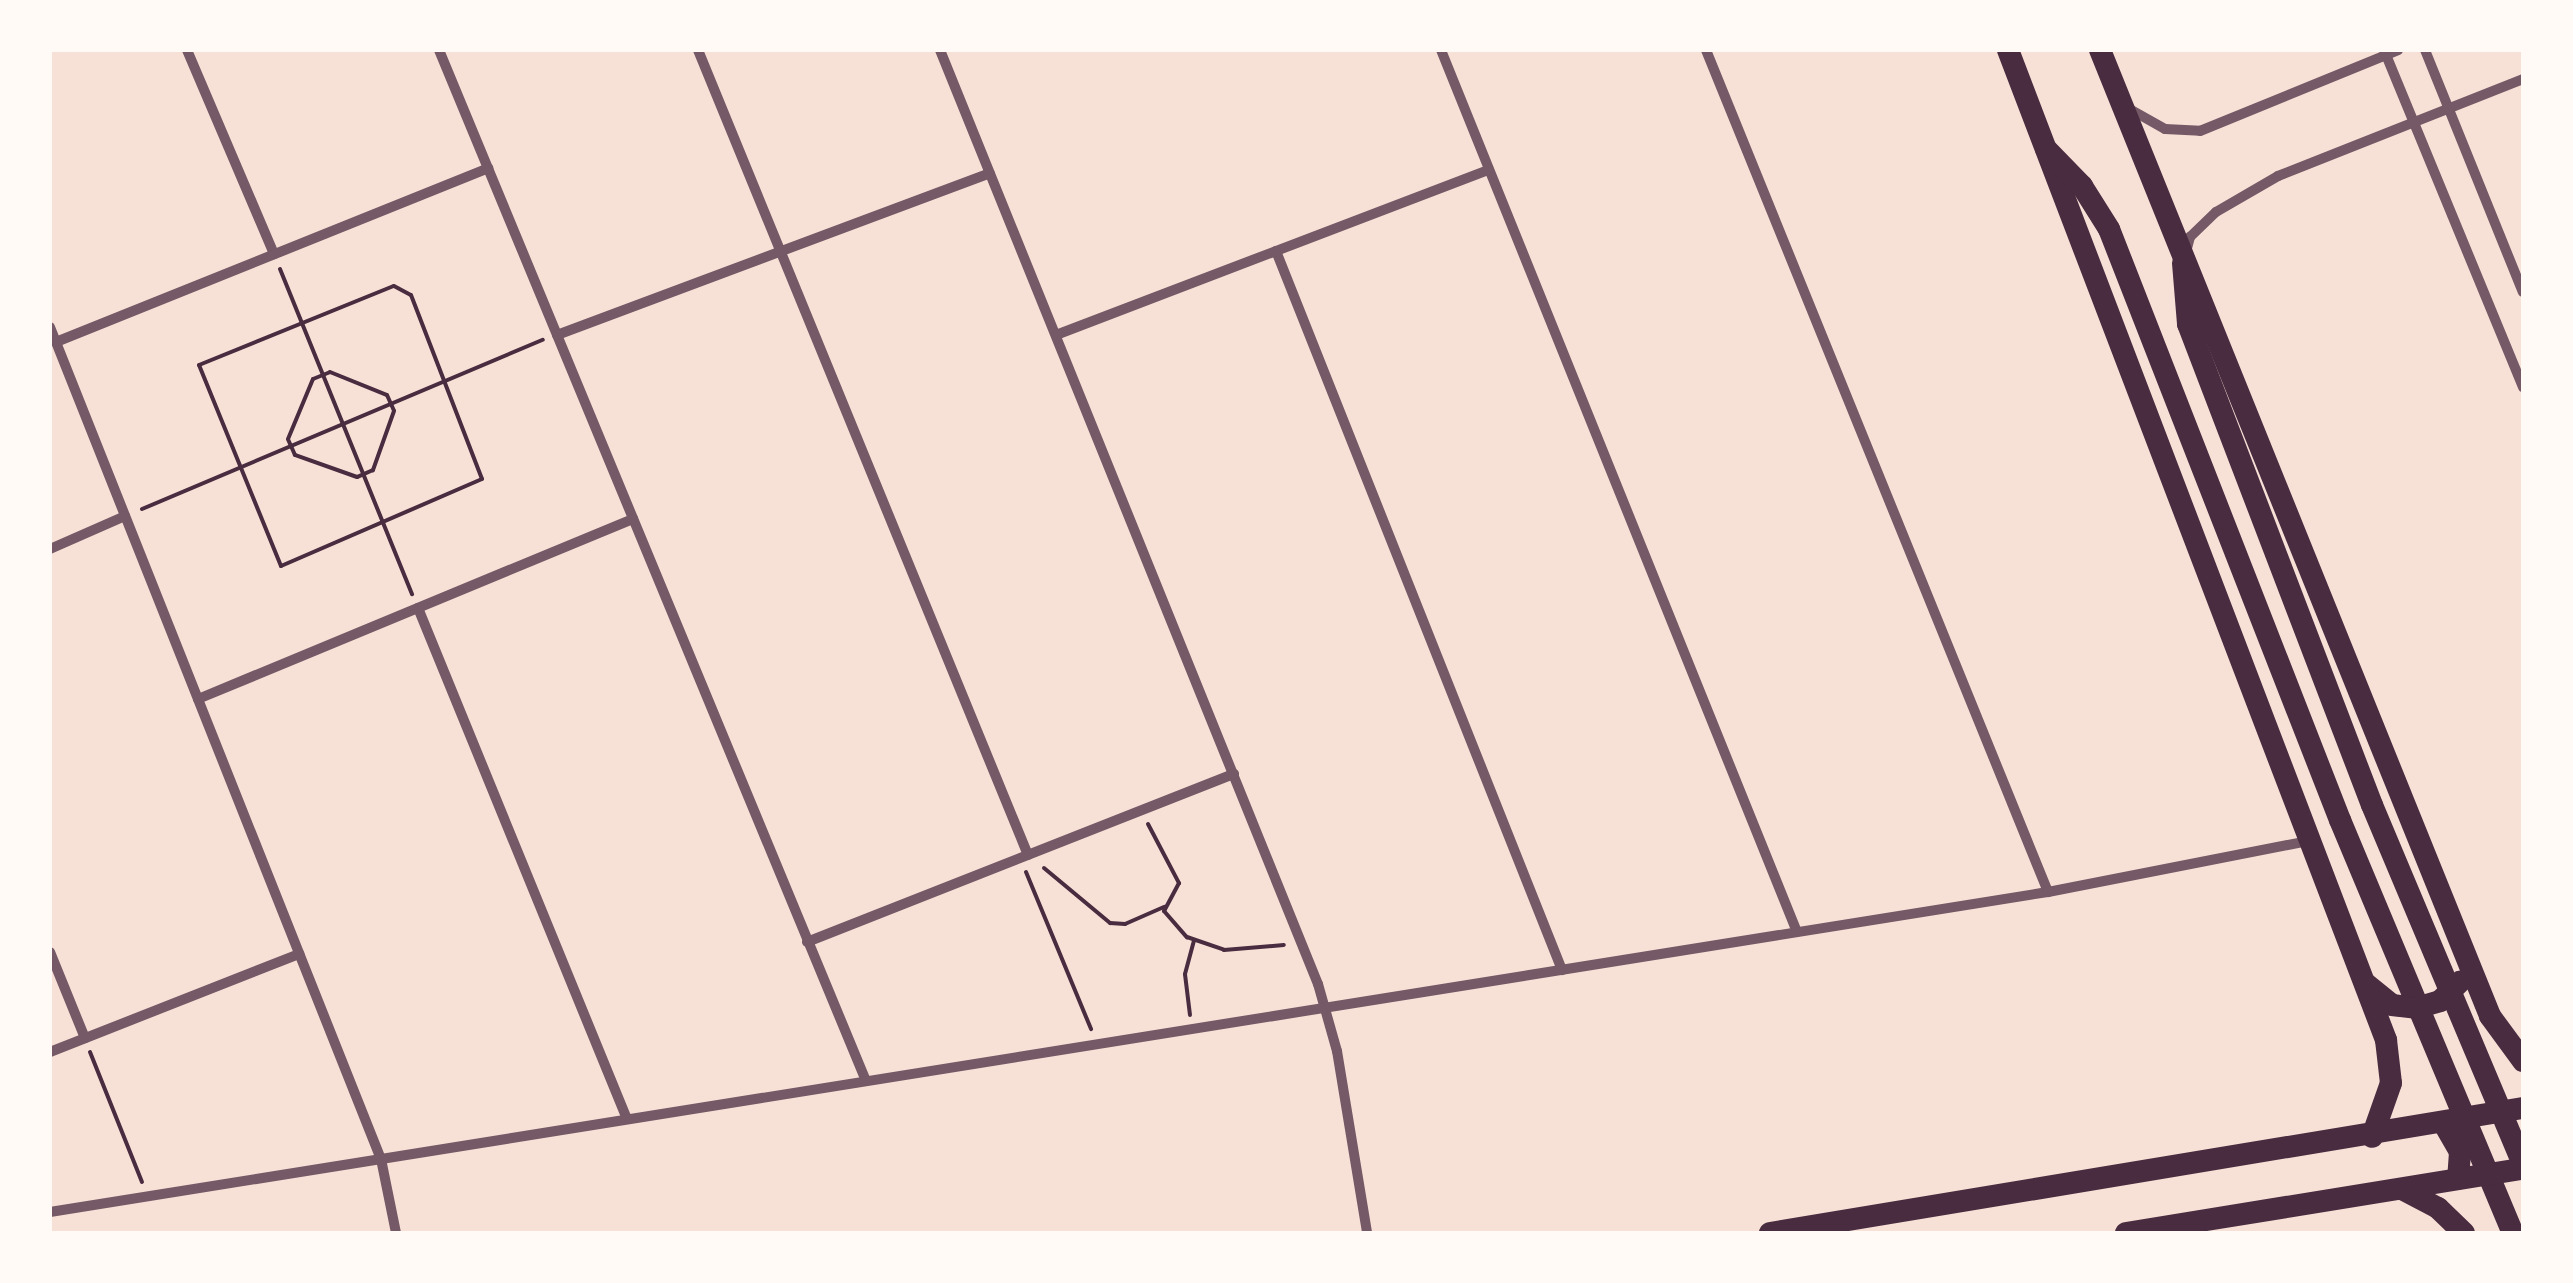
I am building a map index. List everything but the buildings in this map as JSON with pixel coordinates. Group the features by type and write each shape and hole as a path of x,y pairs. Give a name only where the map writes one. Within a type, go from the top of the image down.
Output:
{"main road":[{"path":"2008,50 2363,980 2392,1069 2388,1102 2372,1137"},
{"path":"2100,50 2468,961 2500,1033 2523,1061"},
{"path":"2046,149 2082,186 2109,230 2340,820 2513,1233"},
{"path":"2184,257 2180,286 2188,324 2372,805 2523,1163"},
{"path":"2363,980 2392,1005 2429,1006 2451,994 2468,961"},
{"path":"2523,1109 2514,1131 2523,1163"},
{"path":"1770,1233 2372,1137 2523,1109"},
{"path":"2444,1124 2460,1152 2458,1179"},
{"path":"2126,1233 2402,1189 2523,1163"},
{"path":"2402,1189 2438,1208 2464,1233"}],"street":[{"path":"186,50 274,254"},
{"path":"440,50 866,1081"},
{"path":"698,50 1024,856"},
{"path":"940,50 1326,1008 1367,1233"},
{"path":"1441,50 1797,932"},
{"path":"1706,50 2048,892"},
{"path":"2124,105 2165,129 2200,131 2398,50"},
{"path":"2426,50 2523,292"},
{"path":"2385,53 2523,388"},
{"path":"2184,257 2190,237 2247,192 2412,121 2523,79"},
{"path":"56,342 488,168"},
{"path":"1056,335 1489,170"},
{"path":"557,334 990,173"},
{"path":"1276,251 1562,970"},
{"path":"50,327 380,1159 396,1233"},
{"path":"50,549 125,516"},
{"path":"198,699 633,519"},
{"path":"418,608 627,1120"},
{"path":"807,942 1234,774"},
{"path":"50,1212 2048,892 2310,841"},
{"path":"50,952 85,1038"},
{"path":"50,1052 299,954"}],"path":[{"path":"274,254 418,608"},
{"path":"402,286 445,381 482,478 384,525 281,566 238,469 199,365 302,322 402,286"},
{"path":"125,516 557,334"},
{"path":"323,375 388,394 394,411 373,470 364,474 294,455 288,439 314,379 323,375"},
{"path":"1024,856 1110,923 1126,924 1164,906 1179,883 1142,810"},
{"path":"1024,856 1098,1044"},
{"path":"1164,906 1194,941 1224,950 1276,944 1306,954"},
{"path":"1194,941 1185,991 1197,1028"},
{"path":"85,1038 147,1196"}]}
